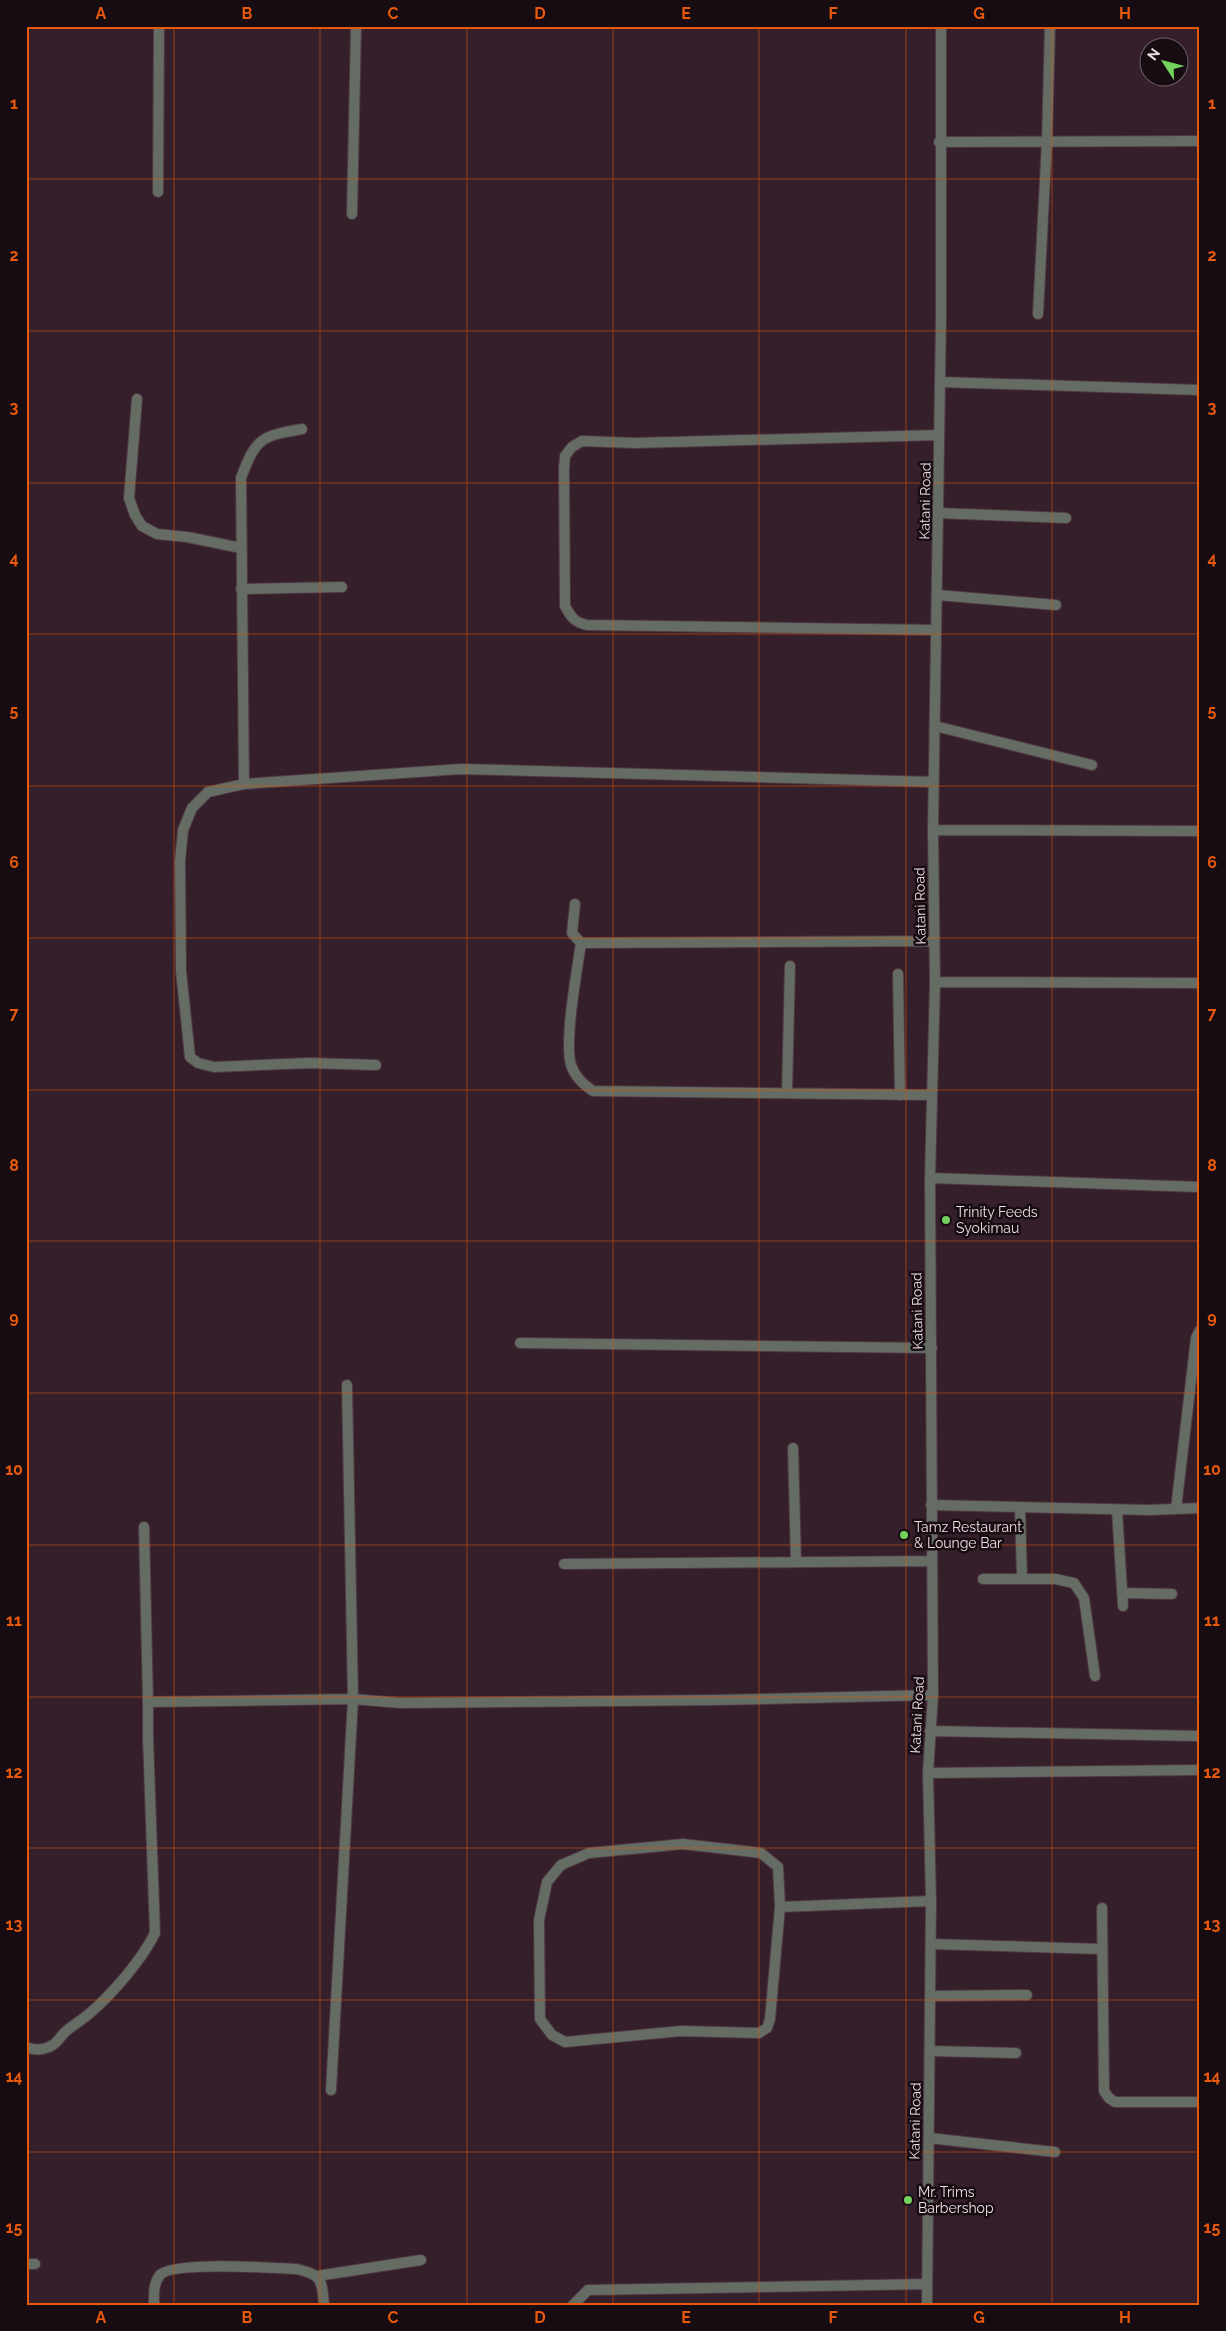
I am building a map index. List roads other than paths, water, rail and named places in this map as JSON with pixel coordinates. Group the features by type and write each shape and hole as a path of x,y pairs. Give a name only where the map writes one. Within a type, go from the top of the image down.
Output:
{"street":[{"path":"158,192 159,26"},
{"path":"352,214 356,26"},
{"name":"Katani Road","path":"927,2305 931,1944 928,1773 933,1695 930,1178 935,982 933,830 940,435 941,26"},
{"path":"1038,314 1047,141 1050,26"},
{"path":"940,142 1200,141"},
{"path":"940,382 1200,390"},
{"path":"137,399 129,498 135,515 142,526 157,534 187,537 241,548"},
{"path":"244,784 241,589 242,478 250,454 259,443 272,434 302,429"},
{"path":"936,630 587,625 578,623 571,618 565,606 564,468 565,456 572,446 582,441 635,443 940,435"},
{"path":"938,513 1066,518"},
{"path":"241,589 342,587"},
{"path":"937,595 1056,605"},
{"path":"935,726 1092,765"},
{"path":"376,1065 309,1063 214,1067 198,1063 190,1057 181,971 180,861 182,830 192,808 208,792 244,784 461,769 934,782"},
{"path":"933,830 1200,830"},
{"path":"575,904 572,933 580,944 569,1044 571,1064 578,1080 593,1091 932,1095"},
{"path":"580,944 934,941"},
{"path":"787,1092 790,966"},
{"path":"898,974 900,1095"},
{"path":"935,982 1200,983"},
{"path":"930,1178 1200,1186"},
{"path":"1176,1509 1196,1338 1200,1330"},
{"path":"520,1343 932,1348"},
{"path":"331,2090 353,1699 347,1385"},
{"path":"794,1448 796,1562"},
{"path":"931,1505 1117,1510 1200,1508"},
{"path":"1020,1507 1022,1579"},
{"path":"1117,1510 1123,1606"},
{"path":"26,2048 33,2050 47,2048 57,2043 64,2033 90,2014 115,1989 149,1945 155,1934 148,1738 144,1527"},
{"path":"564,1564 931,1561"},
{"path":"983,1579 1055,1578 1074,1583 1084,1598 1094,1676"},
{"path":"1122,1593 1172,1594"},
{"path":"148,1702 353,1699 410,1703 933,1695"},
{"path":"930,1731 1200,1736"},
{"path":"928,1773 1200,1770"},
{"path":"682,1844 761,1853 778,1867 780,1907 770,2019 767,2028 759,2033 681,2031 565,2042 552,2035 540,2019 539,1920 547,1882 561,1865 589,1853 682,1844"},
{"path":"780,1907 931,1901"},
{"path":"1102,1908 1104,2091 1108,2098 1115,2102 1196,2102"},
{"path":"931,1944 1101,1949"},
{"path":"930,1996 1027,1995"},
{"path":"930,2050 1016,2053"},
{"path":"929,2138 1055,2152"},
{"path":"154,2305 156,2282 160,2275 169,2270 187,2267 297,2269 317,2276 420,2260"},
{"path":"317,2276 323,2286 324,2305"},
{"path":"573,2305 588,2290 927,2284"}],"place":[{"name":"Trinity Feeds Syokimau","path":"946,1220"},
{"name":"Tamz Restaurant & Lounge Bar","path":"904,1535"},
{"name":"Mr. Trims Barbershop","path":"908,2200"}]}
